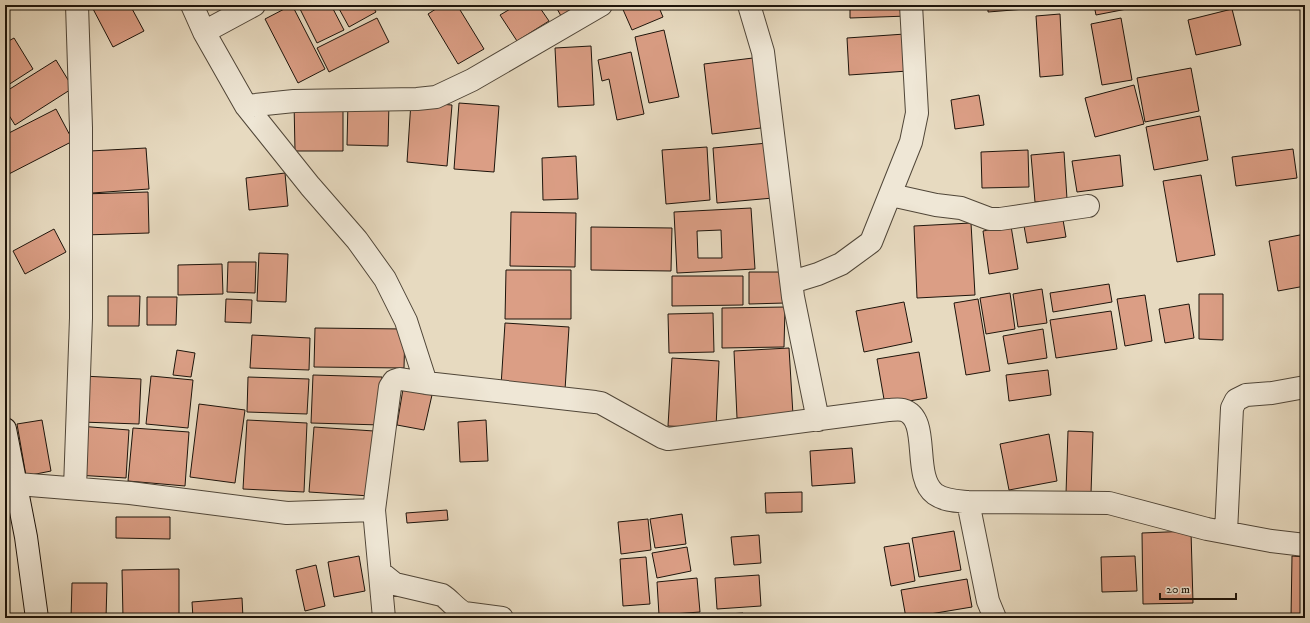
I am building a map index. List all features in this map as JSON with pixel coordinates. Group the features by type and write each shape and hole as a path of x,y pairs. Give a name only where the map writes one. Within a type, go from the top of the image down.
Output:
{"street":[{"path":"75,488 81,302 81,128 77,5"},
{"path":"192,5 204,32 246,106 310,186 356,240 385,279 406,321 426,383"},
{"path":"204,32 254,5"},
{"path":"246,106 294,101 417,99 436,97 472,80 601,5"},
{"path":"749,5 763,52 793,297 818,420"},
{"path":"792,282 818,274 841,264 871,242 911,142 917,113 911,5"},
{"path":"891,195 936,205 961,208 990,219 1000,219 1088,206"},
{"path":"384,618 374,510 390,387 394,381 400,379 601,403 668,439 888,410 902,410 910,413 916,420 923,473 929,486 935,494 946,500 968,502 1109,504 1207,529 1270,541 1305,545"},
{"path":"1226,532 1232,408 1236,400 1246,395 1272,393 1305,387"},
{"path":"5,429 11,484 26,537 37,618"},
{"path":"11,484 138,494 287,513 374,510"},
{"path":"968,502 988,601 995,618"},
{"path":"380,572 395,584 442,595 447,598 458,610 464,613 502,618"}],"building":[{"path":"96,5 130,5 144,31 113,47 92,7"},
{"path":"292,5 325,69 298,83 265,19"},
{"path":"298,5 331,5 344,30 317,43"},
{"path":"337,5 372,5 376,12 349,27"},
{"path":"442,5 457,5 484,49 458,64 428,14"},
{"path":"517,5 538,5 549,21 517,41 500,15"},
{"path":"555,5 578,5 561,16"},
{"path":"621,5 658,5 663,17 632,30"},
{"path":"850,5 907,5 908,16 850,18"},
{"path":"988,5 1038,5 1038,8 988,12"},
{"path":"1094,5 1136,5 1137,7 1096,15"},
{"path":"1232,9 1241,45 1196,55 1188,20"},
{"path":"1060,14 1063,75 1040,77 1036,16"},
{"path":"377,18 389,42 329,72 317,48"},
{"path":"1121,18 1132,80 1102,85 1091,24"},
{"path":"664,30 679,97 649,103 635,37"},
{"path":"905,34 908,71 849,75 847,38"},
{"path":"14,38 33,69 5,87 5,43"},
{"path":"591,46 594,105 558,107 555,48"},
{"path":"631,52 644,114 617,120 609,79 602,81 598,60"},
{"path":"753,58 761,128 712,134 704,64"},
{"path":"56,60 73,88 15,125 5,109 5,92"},
{"path":"1191,68 1199,111 1145,122 1137,78"},
{"path":"1134,85 1144,124 1095,137 1085,98"},
{"path":"979,95 984,125 955,129 951,100"},
{"path":"348,101 389,102 388,146 347,145"},
{"path":"294,102 343,102 343,151 295,151"},
{"path":"411,102 452,105 447,166 407,162"},
{"path":"459,103 499,106 494,172 454,169"},
{"path":"56,109 73,141 5,176 5,135"},
{"path":"1200,116 1208,160 1154,170 1146,127"},
{"path":"768,143 773,198 717,203 713,148"},
{"path":"707,147 710,200 666,204 662,150"},
{"path":"146,148 149,189 92,193 90,151"},
{"path":"1293,149 1297,178 1236,186 1232,157"},
{"path":"1028,150 1029,187 982,188 981,152"},
{"path":"1064,152 1067,199 1035,202 1031,155"},
{"path":"1120,155 1123,186 1077,192 1072,161"},
{"path":"576,156 578,199 543,200 542,158"},
{"path":"285,173 288,206 249,210 246,178"},
{"path":"1201,175 1215,255 1177,262 1163,181"},
{"path":"148,192 149,233 84,235 83,194"},
{"path":"751,208 755,269 677,273 674,212","holes":["721,230 722,258 698,258 697,231"]},
{"path":"511,212 576,213 575,267 510,266"},
{"path":"1062,214 1066,237 1027,243 1023,220"},
{"path":"971,223 975,295 917,298 914,226"},
{"path":"1011,226 1018,269 989,274 983,231"},
{"path":"591,227 672,228 671,271 591,270"},
{"path":"54,229 66,252 25,274 13,251"},
{"path":"1305,234 1305,286 1278,291 1269,241"},
{"path":"259,253 288,254 286,302 257,301"},
{"path":"228,262 256,262 255,293 227,292"},
{"path":"222,264 223,294 178,295 178,265"},
{"path":"506,270 571,270 571,319 505,319"},
{"path":"749,272 785,272 785,303 749,304"},
{"path":"672,276 743,276 743,305 672,306"},
{"path":"1109,284 1112,302 1053,312 1050,293"},
{"path":"1042,289 1047,323 1018,327 1013,294"},
{"path":"1010,293 1015,329 986,334 980,298"},
{"path":"1199,294 1223,294 1223,340 1199,339"},
{"path":"1145,295 1152,341 1125,346 1117,299"},
{"path":"108,296 140,296 139,326 108,326"},
{"path":"147,297 177,297 176,325 147,325"},
{"path":"226,299 252,300 251,323 225,322"},
{"path":"978,299 990,371 966,375 954,303"},
{"path":"904,302 912,342 864,352 856,311"},
{"path":"1189,304 1194,338 1165,343 1159,309"},
{"path":"785,307 784,347 722,348 722,308"},
{"path":"1111,311 1117,349 1056,358 1050,320"},
{"path":"713,313 714,352 669,353 668,314"},
{"path":"505,323 569,327 565,390 501,386"},
{"path":"315,328 405,329 404,368 314,367"},
{"path":"1043,329 1047,358 1008,364 1003,336"},
{"path":"252,335 310,338 309,370 250,368"},
{"path":"789,348 793,415 737,418 734,351"},
{"path":"177,350 195,353 191,377 173,375"},
{"path":"919,352 927,398 885,405 877,359"},
{"path":"672,358 719,361 716,428 668,426"},
{"path":"1048,370 1051,395 1009,401 1006,375"},
{"path":"313,375 382,377 381,425 311,423"},
{"path":"83,376 141,379 139,424 81,422"},
{"path":"151,376 193,380 188,428 146,424"},
{"path":"248,377 309,379 307,414 247,412"},
{"path":"403,389 432,395 424,430 397,425"},
{"path":"199,404 245,410 235,483 190,477"},
{"path":"42,420 51,471 26,476 17,424"},
{"path":"247,420 307,423 304,492 243,489"},
{"path":"486,420 488,461 460,462 458,422"},
{"path":"79,426 129,430 126,478 76,475"},
{"path":"314,427 374,431 370,496 309,492"},
{"path":"133,428 189,432 185,486 128,481"},
{"path":"1068,431 1093,432 1091,494 1066,494"},
{"path":"1049,434 1057,481 1009,490 1000,444"},
{"path":"852,448 855,483 812,486 810,451"},
{"path":"802,492 802,512 766,513 765,493"},
{"path":"447,510 448,520 407,523 406,513"},
{"path":"682,514 686,544 655,548 650,519"},
{"path":"116,517 170,517 170,539 116,538"},
{"path":"648,519 651,550 621,554 618,522"},
{"path":"954,531 961,570 919,577 912,538"},
{"path":"1191,531 1193,603 1143,604 1142,533"},
{"path":"759,535 761,563 734,565 731,537"},
{"path":"909,543 915,581 891,586 884,547"},
{"path":"687,547 691,571 657,578 652,553"},
{"path":"359,556 365,591 334,597 328,562"},
{"path":"1135,556 1137,591 1102,592 1101,557"},
{"path":"1292,556 1305,557 1305,618 1291,618"},
{"path":"646,557 650,604 623,606 620,559"},
{"path":"316,565 325,606 305,611 296,570"},
{"path":"179,569 179,618 123,618 122,570"},
{"path":"759,575 761,606 717,609 715,578"},
{"path":"697,578 700,612 659,615 657,582"},
{"path":"967,579 972,607 906,618 901,590"},
{"path":"72,583 107,583 106,618 71,618"},
{"path":"242,598 243,618 193,618 192,602"},
{"path":"743,613 744,618 700,618 700,616"},
{"path":"617,615 618,618 559,618"}]}
